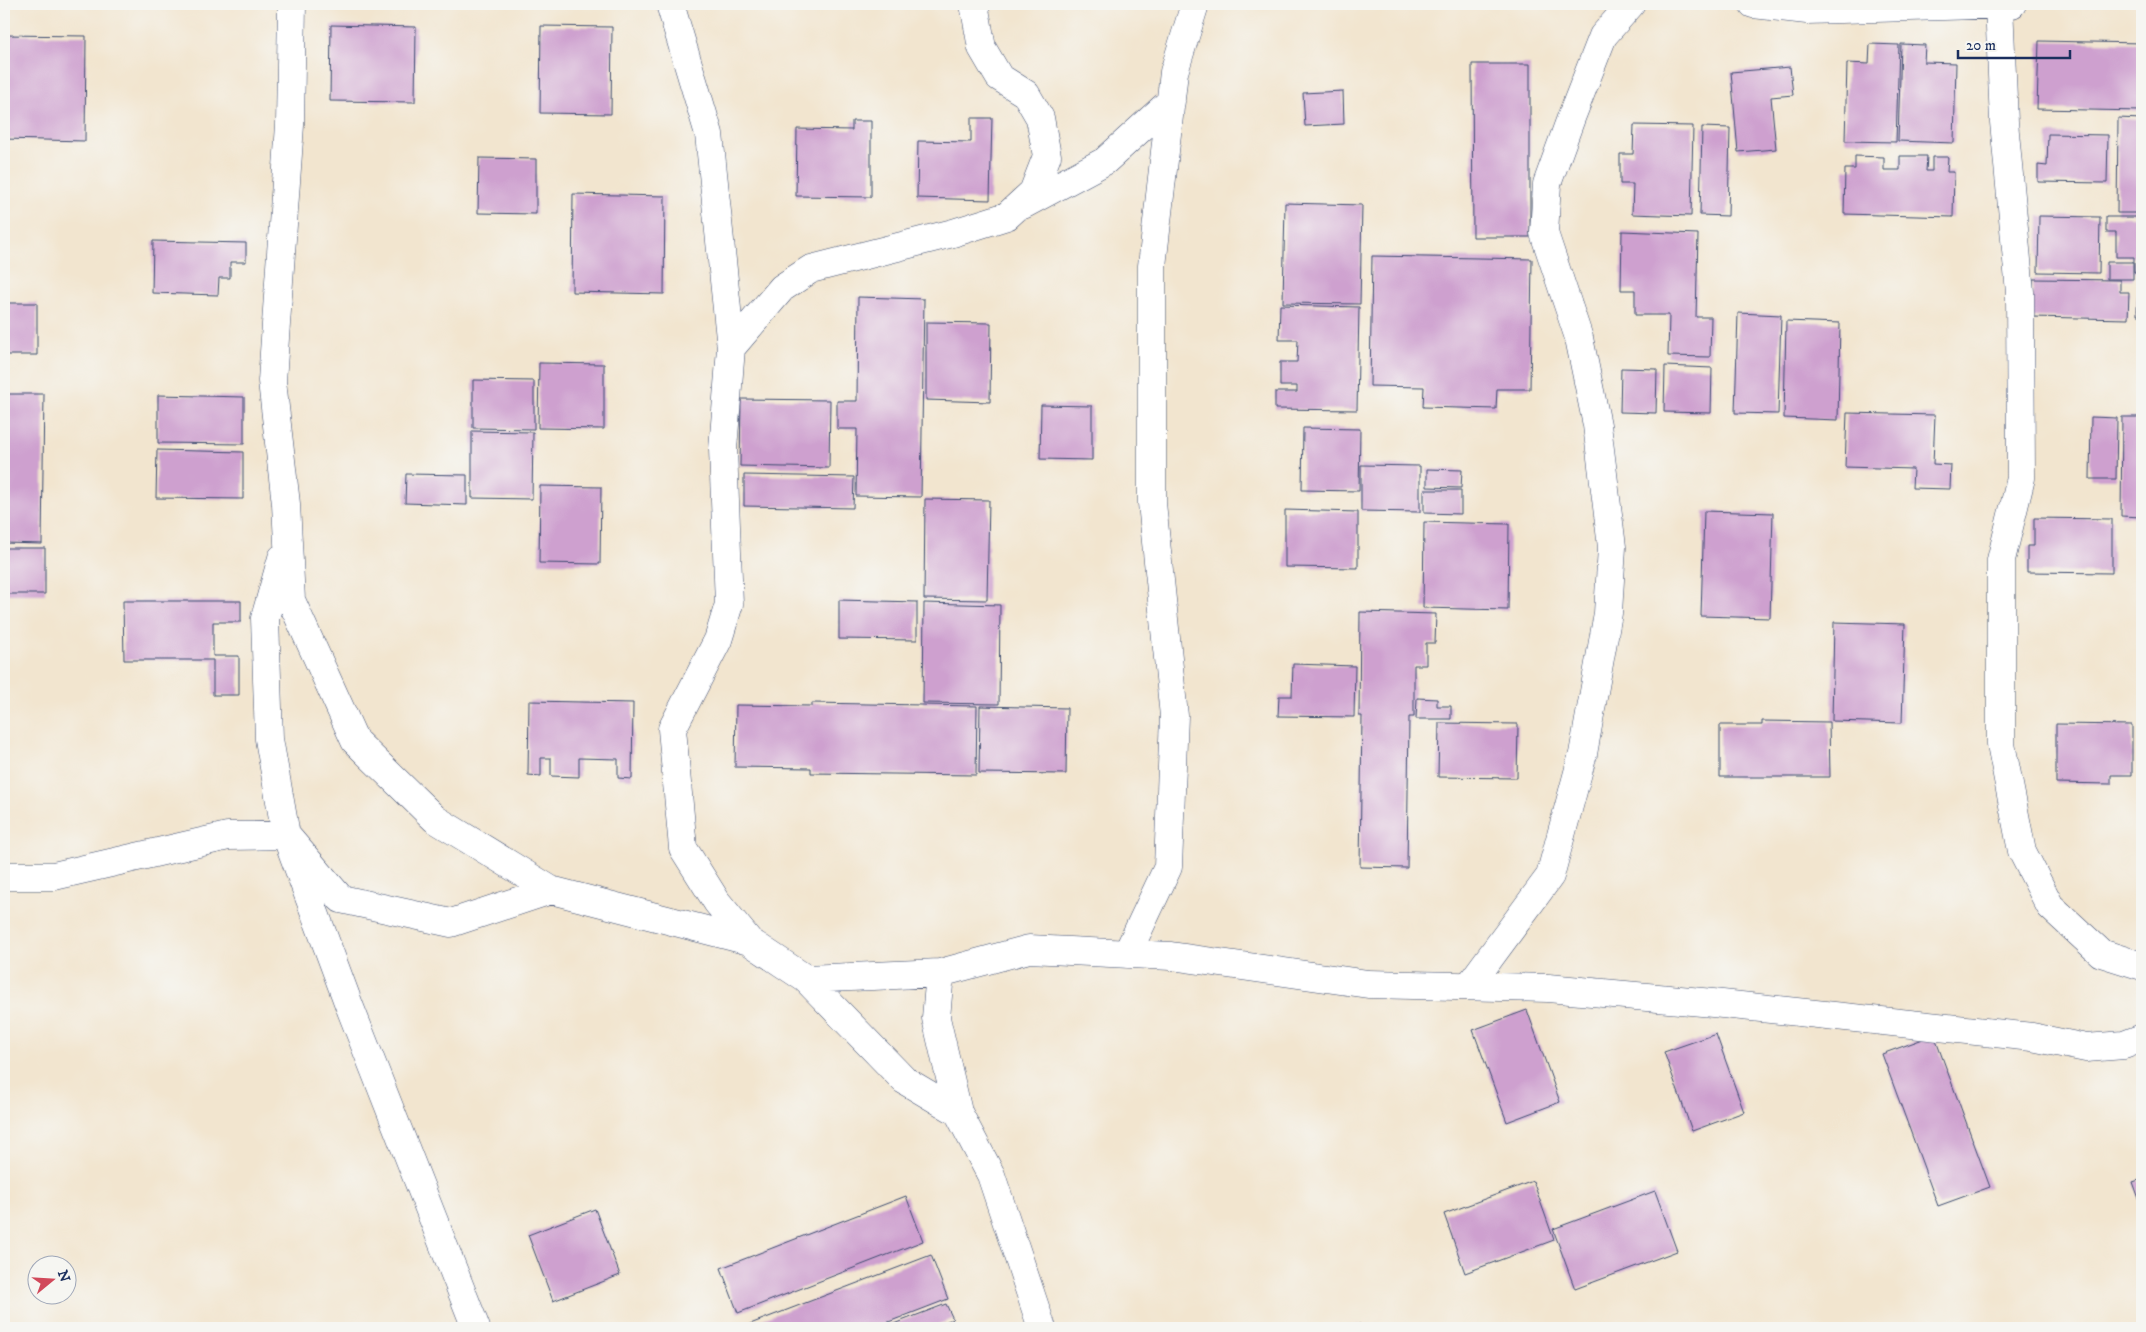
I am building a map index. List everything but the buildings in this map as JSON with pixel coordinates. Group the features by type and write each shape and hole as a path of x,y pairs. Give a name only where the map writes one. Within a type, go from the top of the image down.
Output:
{"street":[{"path":"292,4 290,125 272,380 288,539 291,600 355,741 435,819 551,890 749,941"},
{"path":"670,4 708,134 731,348 723,449 729,604 718,640 672,730 683,848 718,902 749,941 806,979 904,1080 958,1112"},
{"path":"731,348 782,288 811,269 953,233 1006,216 1033,192 1047,156 1040,118 1026,94 999,77 986,55 982,48 974,4"},
{"path":"1127,954 1168,868 1174,716 1152,503 1152,266 1174,72 1195,4"},
{"path":"1469,986 1550,876 1583,754 1608,613 1612,547 1597,425 1579,338 1544,233 1547,184 1571,118 1603,36 1631,4"},
{"path":"1753,4 1808,10 2005,4 2004,122 2020,292 2021,478 2001,560 2001,744 2022,851 2050,906 2101,953 2142,966"},
{"path":"1013,210 1105,161 1171,101"},
{"path":"288,539 264,618 269,739 286,835 349,1005 476,1328"},
{"path":"4,876 54,876 228,836 286,835"},
{"path":"286,835 341,899 451,923 551,890"},
{"path":"806,979 940,973 1029,949 1170,956 1368,984 1548,988 1713,1003 2032,1037 2086,1048 2124,1045 2142,1038"},
{"path":"940,973 936,1018 958,1112 992,1175 1042,1328"}]}
